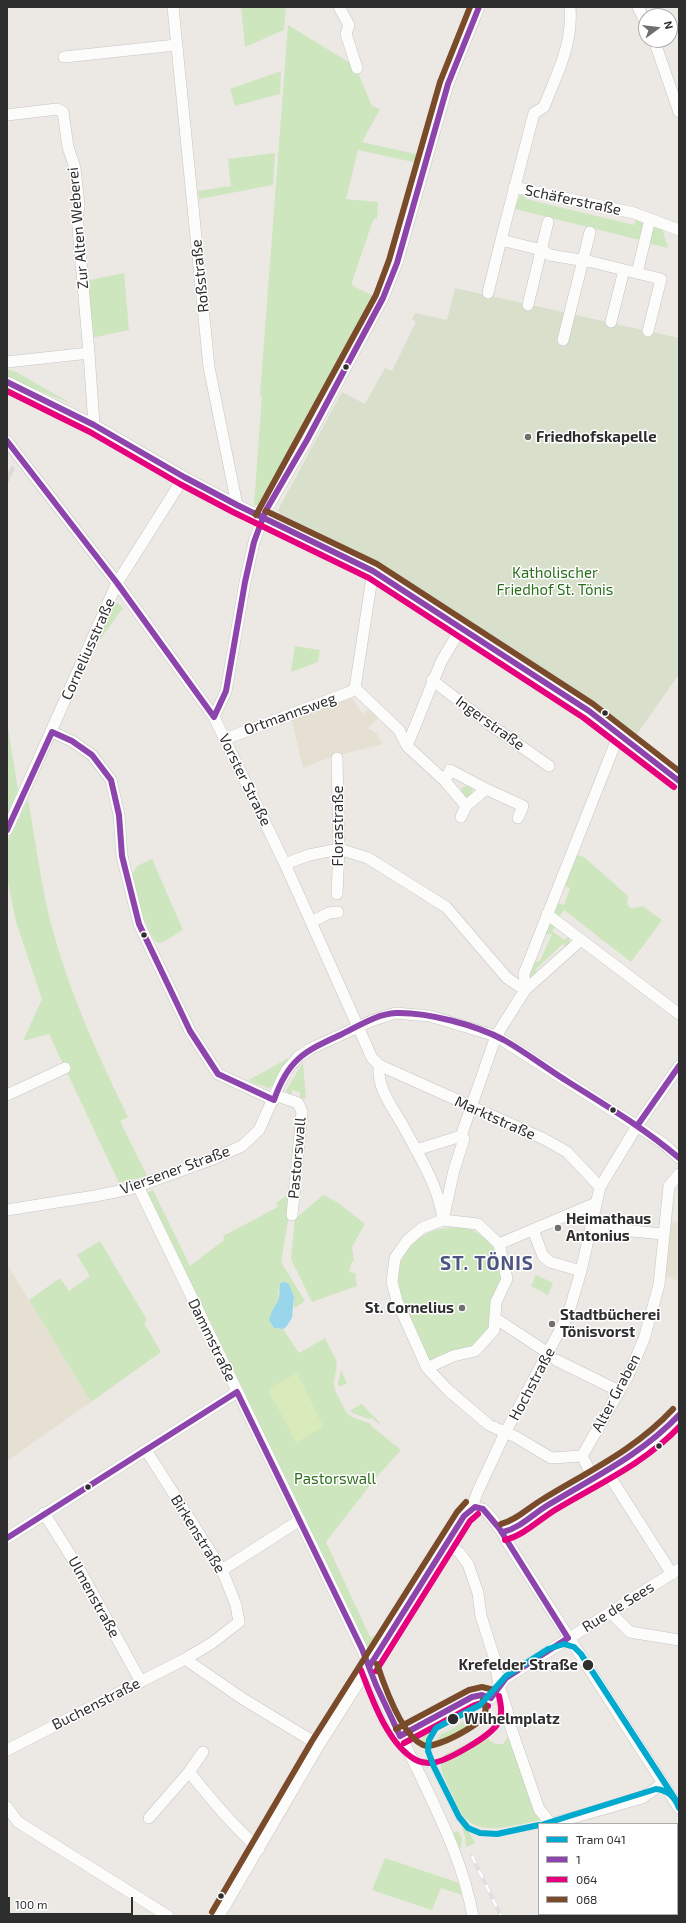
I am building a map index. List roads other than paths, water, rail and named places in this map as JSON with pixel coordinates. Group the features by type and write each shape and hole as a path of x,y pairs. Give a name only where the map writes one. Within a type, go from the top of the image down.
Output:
{"street":[{"name":"Roßstraße","path":"173,7 209,367 237,505"},
{"path":"339,7 349,25 346,34 357,68"},
{"path":"214,717 226,692 245,582 254,542 263,518 274,497 308,440 383,298 397,263 448,84 479,7"},
{"name":"Schäferstraße","path":"570,7 571,25 569,40 544,107 534,113 514,187 634,213 679,230"},
{"path":"64,56 176,45"},
{"path":"657,48 679,112"},
{"name":"Zur Alten Weberei","path":"7,115 57,109 62,112 68,147 75,168 79,206 77,216 94,425"},
{"path":"488,293 514,187"},
{"path":"637,273 650,219"},
{"path":"528,305 548,222"},
{"path":"563,340 590,232"},
{"path":"501,240 542,250 550,255 583,262 592,262 661,279 648,331"},
{"path":"611,322 624,270"},
{"path":"7,362 89,353"},
{"path":"7,382 94,425 184,477 237,505 373,571 589,710 679,781"},
{"name":"Vorster Straße","path":"7,441 117,583 214,717 285,864 372,1058 379,1065"},
{"name":"Corneliusstraße","path":"7,830 52,732 117,583 184,477"},
{"name":"Ortmannsweg","path":"225,739 350,692 355,688 373,571"},
{"path":"461,628 440,662 407,746 445,781 466,806"},
{"name":"Ingerstraße","path":"432,680 485,721 549,766"},
{"name":"Ortmannsweg","path":"355,688 399,730 407,746"},
{"name":"Pastorswall","path":"52,732 72,741 92,756 111,780 119,815 122,856 139,924 190,1031 218,1074 274,1098 298,1103 302,1112 292,1215"},
{"path":"525,990 524,974 619,734"},
{"name":"Florastraße","path":"337,758 337,894"},
{"path":"445,781 450,770 523,806 518,818"},
{"path":"461,817 466,806 486,789"},
{"path":"285,864 309,855 338,849 368,858 446,907 507,978 525,990"},
{"path":"311,922 329,914 338,912"},
{"path":"547,914 679,1014"},
{"path":"443,1220 454,1170 464,1139 461,1136 496,1036 525,990 581,940"},
{"name":"Viersener Straße","path":"7,1210 95,1196 138,1186 213,1159 242,1146 259,1130 287,1070 298,1057 312,1048 358,1027 395,1014 430,1016 496,1036 664,1144 679,1158"},
{"path":"379,1065 378,1077 382,1088 416,1150 441,1204 443,1220"},
{"name":"Marktstraße","path":"379,1065 544,1139 567,1152 600,1187"},
{"name":"Hochstraße","path":"219,1916 319,1745 464,1516 472,1508 477,1493 506,1433 551,1357 568,1315 582,1271 600,1187 637,1126 679,1066"},
{"path":"7,1095 65,1068"},
{"path":"416,1150 461,1136"},
{"name":"Alter Graben","path":"582,1456 628,1376 644,1339 659,1285 669,1186 679,1174"},
{"name":"Dammstraße","path":"138,1186 362,1649 376,1685 450,1839 468,1888 473,1916"},
{"path":"499,1244 596,1203"},
{"path":"427,1368 453,1356 476,1351 494,1330 496,1302 507,1279 499,1244 478,1224 443,1220 422,1228 407,1241 395,1258 392,1282 397,1301 427,1368 449,1390 489,1425 516,1437 551,1458 582,1456 594,1479"},
{"path":"591,1227 663,1234"},
{"path":"533,1230 543,1256 550,1262 582,1271"},
{"path":"495,1318 551,1357 619,1391"},
{"path":"7,1538 44,1513 237,1392"},
{"path":"503,1532 512,1529 539,1510 607,1472 643,1448 670,1425 679,1415"},
{"name":"Birkenstraße","path":"146,1450 222,1570 236,1605 239,1622"},
{"path":"607,1472 675,1571"},
{"path":"472,1508 483,1509 497,1527 503,1532 506,1540 568,1638 679,1808"},
{"name":"Ulmenstraße","path":"44,1513 82,1574 140,1682"},
{"path":"222,1570 300,1520"},
{"path":"446,1545 459,1552 468,1564 478,1594 481,1616 496,1666 501,1676 510,1725 539,1809 550,1822 554,1823 642,1798 662,1784"},
{"name":"Rue de Sees","path":"502,1682 568,1638 611,1613 675,1571"},
{"path":"611,1613 630,1632 679,1640"},
{"name":"Buchenstraße","path":"7,1750 185,1659 212,1643 239,1622"},
{"path":"185,1659 243,1699 319,1745"},
{"path":"400,1736 472,1698 482,1695 491,1698 502,1682"},
{"path":"149,1818 189,1772 203,1752"},
{"path":"189,1772 242,1834 259,1849"},
{"path":"7,1807 18,1822 168,1916"}],"water":[{"path":"284,1282 289,1284 294,1297 292,1318 283,1329 274,1328 269,1320 279,1299 280,1283"}],"tram line":[{"name":"041","path":"538,1825 497,1834 480,1833 468,1828 459,1817 434,1767 428,1751 429,1740 436,1728 480,1705 506,1676 548,1649 564,1644 574,1647 581,1654 679,1805"},
{"path":"434,1767 431,1754 433,1743 438,1736 446,1730 477,1715 486,1708 495,1698 509,1677 519,1668"},
{"name":"041","path":"547,1823 656,1789 664,1791 670,1795 679,1808"}],"railway":[{"path":"472,1856 501,1916"}],"place":[{"name":"Friedhofskapelle","path":"528,437"},
{"name":"Heimathaus Antonius","path":"558,1228"},
{"name":"St. Cornelius","path":"462,1308"},
{"name":"Stadtbücherei Tönisvorst","path":"552,1324"},
{"name":"Krefelder Straße","path":"588,1665"},
{"name":"Wilhelmplatz","path":"453,1719"}],"district":[{"name":"ST. TÖNIS","path":"487,1264"}],"park label":[{"name":"Katholischer Friedhof St. Tönis","path":"555,582"}]}
